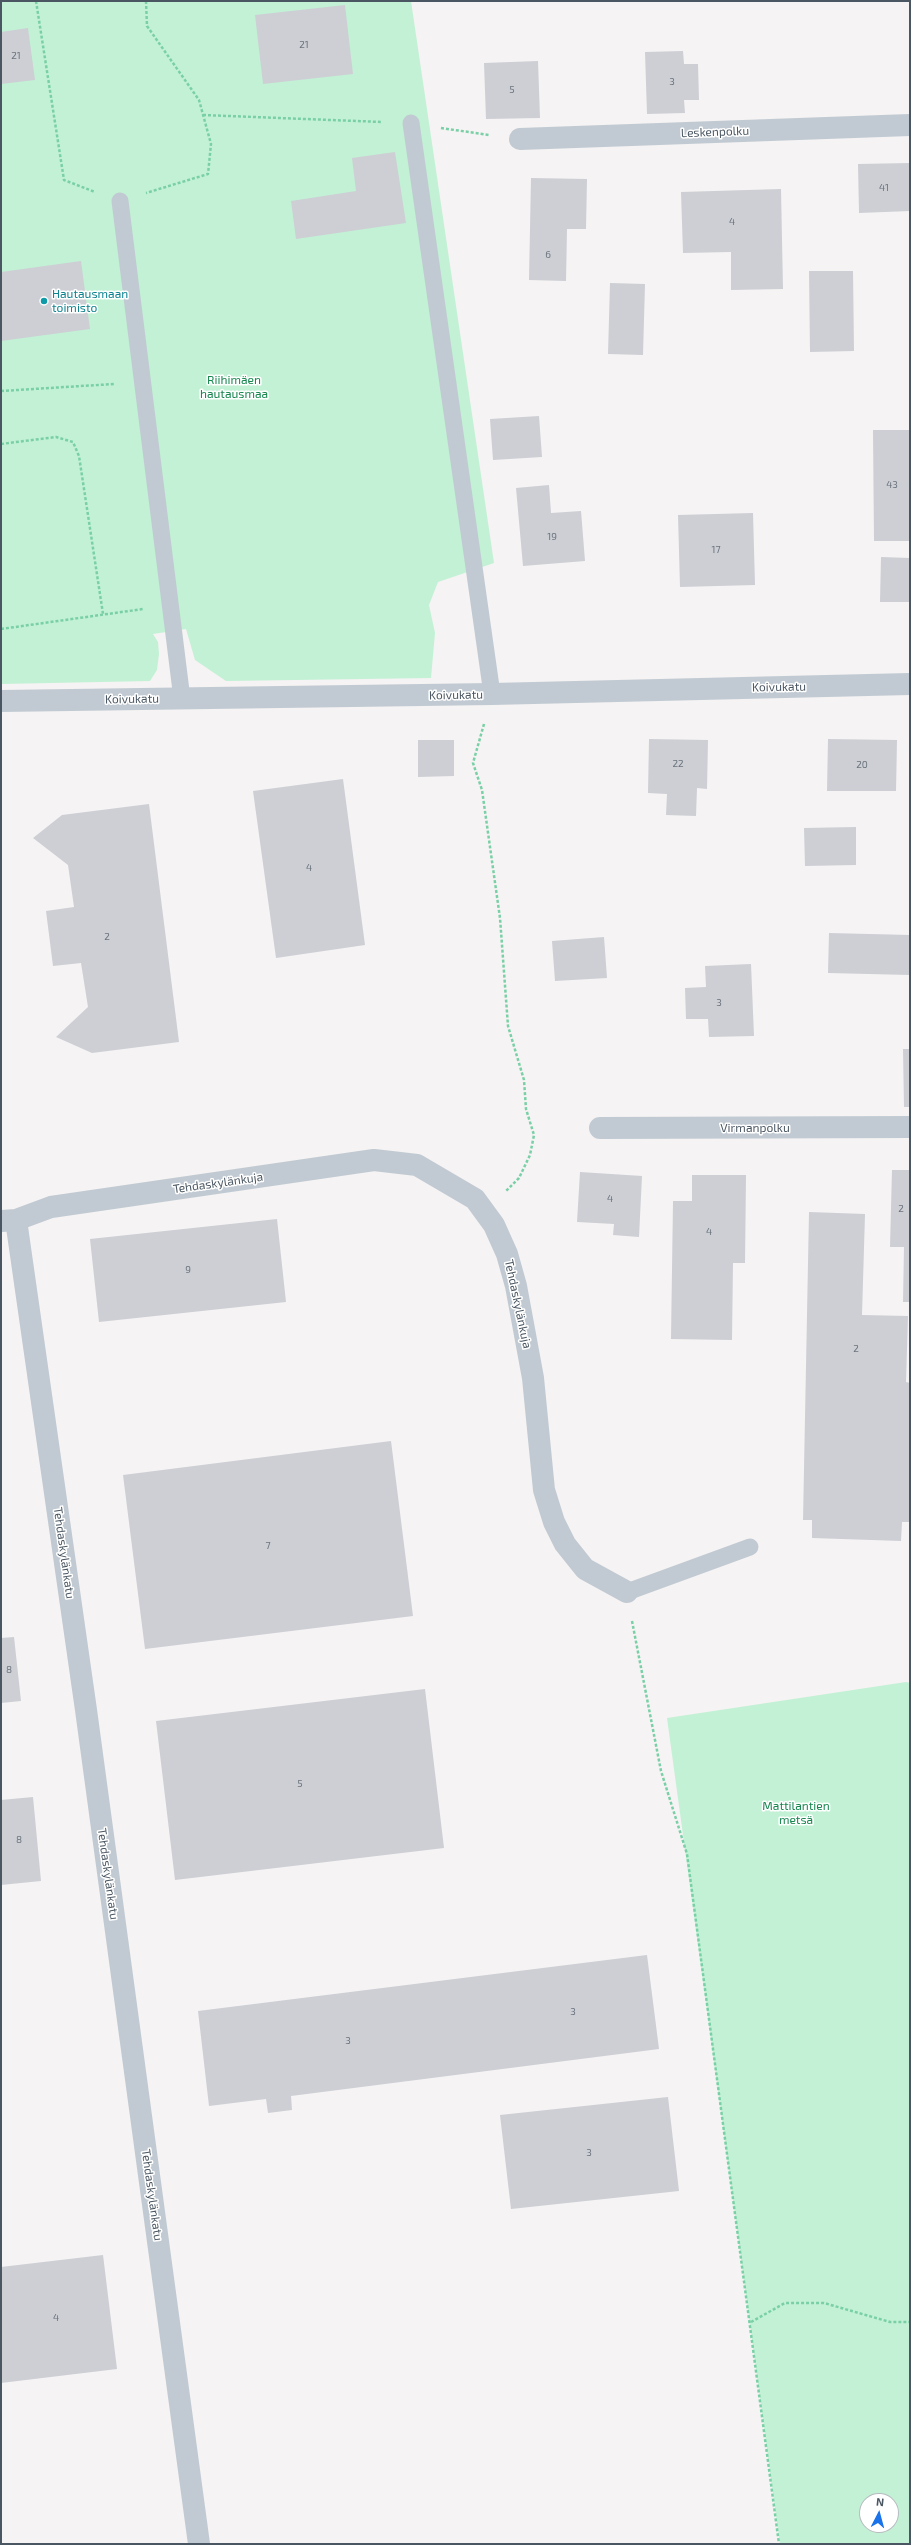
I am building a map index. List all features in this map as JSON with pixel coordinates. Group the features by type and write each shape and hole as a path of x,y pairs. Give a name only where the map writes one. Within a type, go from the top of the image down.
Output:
{"street":[{"name":"Leskenpolku","path":"520,139 910,125"},
{"name":"Koivukatu","path":"1,701 492,694 910,684"},
{"name":"Virmanpolku","path":"600,1128 910,1127"},
{"name":"Tehdaskylänkuja","path":"8,1221 50,1207 374,1160 417,1165 476,1199 494,1225 508,1254 516,1286 533,1378 544,1490 554,1522 565,1544 585,1569 627,1592"},
{"name":"Tehdaskylänkatu","path":"8,1221 70,1593 199,2544"}],"lane":[{"path":"411,123 492,694"},
{"path":"120,201 141,382 182,699"},
{"path":"627,1592 750,1547"}],"path":[{"path":"36,1 64,180 120,201 208,174 211,144 199,100 147,26 146,1"},
{"path":"203,115 411,123 520,139"},
{"path":"1,391 141,382"},
{"path":"1,444 56,437 73,442 79,456 103,614"},
{"path":"1,629 170,605"},
{"path":"476,1199 502,1195 518,1178 530,1155 534,1135 526,1109 523,1074 508,1026 500,918 482,790 473,763 492,694"},
{"path":"627,1592 661,1771 687,1854 751,2322 779,2544"},
{"path":"751,2322 785,2303 824,2303 890,2322 910,2322"}],"green space":[{"name":"Riihimäen hautausmaa","path":"1,1 411,1 494,563 438,582 429,605 435,633 431,678 226,681 195,660 186,629 153,634 158,642 159,654 157,670 150,681 1,684"},
{"name":"Mattilantien metsä","path":"906,1682 910,1683 910,2544 780,2544 667,1718"}],"building":[{"path":"345,5 353,74 263,84 255,15"},
{"path":"28,28 35,80 1,84 1,32"},
{"path":"683,51 684,64 698,64 699,100 684,100 685,113 647,114 645,52"},
{"path":"538,61 540,118 486,119 484,63"},
{"path":"395,152 406,223 296,239 291,201 356,191 352,158"},
{"path":"910,163 910,211 859,213 858,164"},
{"path":"531,178 587,179 586,229 567,229 566,281 529,280"},
{"path":"781,189 783,289 731,290 731,252 683,253 681,192"},
{"name":"Hautausmaan toimisto","path":"81,261 90,329 1,341 1,272"},
{"path":"809,271 853,271 854,351 810,352"},
{"path":"610,283 645,284 643,355 608,354"},
{"path":"539,416 542,457 493,460 490,419"},
{"path":"873,430 910,430 910,541 874,541"},
{"path":"549,485 551,513 581,511 585,561 523,566 516,488"},
{"path":"753,513 755,585 680,587 678,515"},
{"path":"881,557 910,558 910,602 880,602"},
{"path":"649,739 708,740 707,789 697,788 696,816 666,815 667,794 648,793"},
{"path":"828,739 897,740 896,791 827,791"},
{"path":"418,740 454,740 454,776 418,777"},
{"path":"343,779 365,945 276,958 253,791"},
{"path":"149,804 179,1042 92,1053 56,1037 88,1007 81,963 53,966 46,911 74,907 68,865 33,838 62,815"},
{"path":"856,827 856,865 805,866 804,828"},
{"path":"829,933 910,935 910,975 828,973"},
{"path":"604,937 607,978 555,981 552,941"},
{"path":"751,964 754,1036 709,1037 708,1019 686,1019 685,988 706,987 705,966"},
{"path":"903,1049 910,1049 910,1107 904,1107"},
{"path":"892,1170 910,1170 910,1302 903,1302 904,1247 890,1247"},
{"path":"580,1172 642,1176 639,1237 613,1235 614,1224 577,1222"},
{"path":"692,1175 746,1175 745,1263 733,1263 732,1340 671,1339 673,1201 692,1201"},
{"path":"809,1212 865,1214 862,1315 908,1316 906,1382 910,1383 910,1522 902,1522 901,1541 812,1538 812,1520 803,1520"},
{"path":"277,1219 286,1302 99,1322 90,1239"},
{"path":"391,1441 413,1616 145,1649 123,1475"},
{"path":"14,1637 21,1701 1,1703 1,1638"},
{"path":"425,1689 444,1848 175,1880 156,1721"},
{"path":"33,1797 41,1881 1,1885 1,1800"},
{"path":"647,1955 659,2049 291,2096 292,2110 268,2113 266,2099 209,2106 198,2011"},
{"path":"668,2097 679,2191 511,2209 500,2115"},
{"path":"103,2255 117,2369 1,2383 1,2267"}],"place":[{"name":"Hautausmaan toimisto","path":"44,301"}]}
